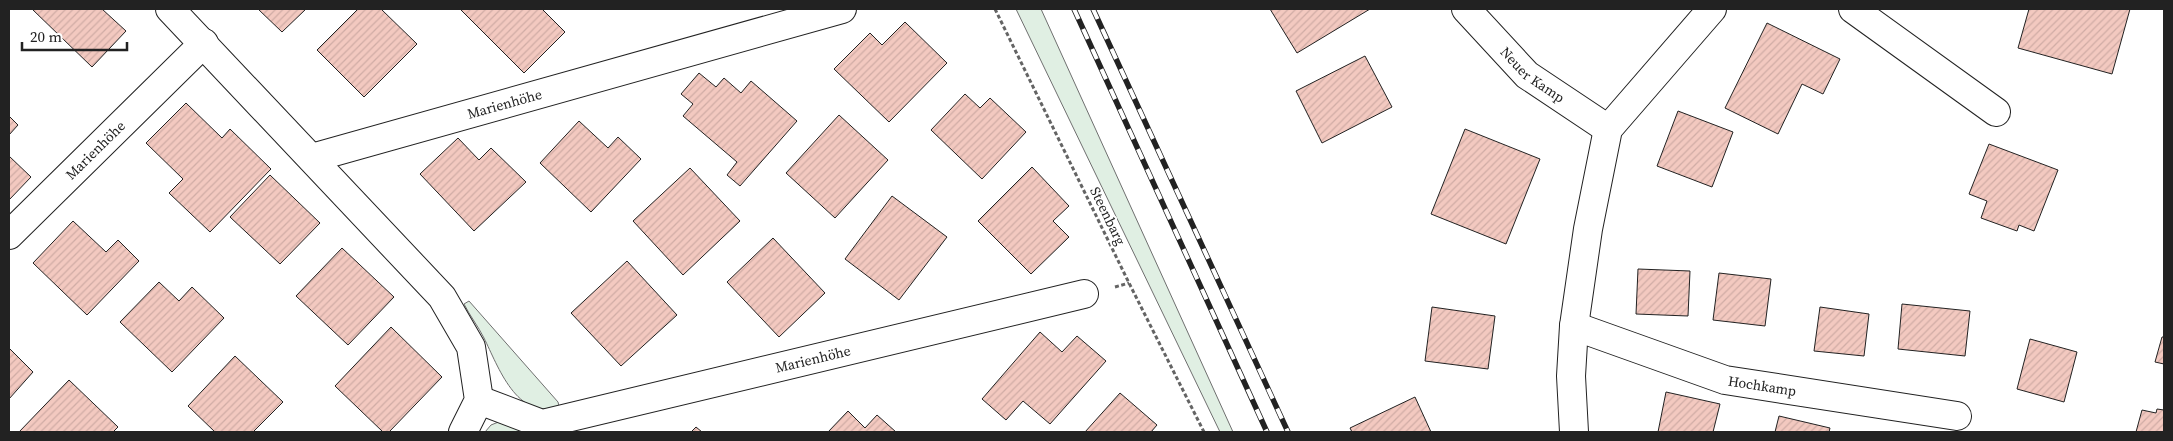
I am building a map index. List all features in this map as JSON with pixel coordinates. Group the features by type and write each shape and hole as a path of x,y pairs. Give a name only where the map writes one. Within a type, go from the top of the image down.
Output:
{"street":[{"path":"170,9 442,297 471,346 479,400 463,432"},
{"name":"Marienhöhe","path":"312,158 842,9"},
{"name":"Neuer Kamp","path":"1466,9 1527,75 1608,130"},
{"path":"1574,432 1571,376 1574,326 1588,229 1608,130 1712,9"},
{"path":"1853,9 1996,112"},
{"name":"Marienhöhe","path":"9,235 204,44"},
{"name":"Marienhöhe","path":"479,400 542,428 1084,294"},
{"name":"Hochkamp","path":"1574,326 1726,380 1957,416"}],"path":[{"name":"Steenbarg","path":"995,9 1204,432"}],"green space":[{"path":"1016,9 1041,9 1233,432 1220,432"},
{"path":"469,301 558,402 559,406 544,409 532,406 521,399 511,388 464,304"},
{"path":"501,421 514,425 520,432 485,432 491,425"}],"building":[{"path":"32,9 102,9 126,31 92,67"},
{"path":"258,9 306,9 282,32"},
{"path":"358,9 381,9 417,44 364,97 317,50"},
{"path":"460,9 542,9 565,32 524,73"},
{"path":"1270,9 1370,9 1297,53"},
{"path":"2029,9 2130,9 2112,74 2018,48"},
{"path":"905,22 947,63 889,122 834,69 870,33 882,45"},
{"path":"1767,23 1840,59 1823,94 1802,84 1778,134 1725,108"},
{"path":"1365,56 1392,107 1322,143 1296,91"},
{"path":"699,73 716,87 724,78 741,93 751,81 797,121 740,186 727,175 737,162 683,116 693,104 681,94"},
{"path":"965,94 980,108 990,98 1026,132 982,179 931,130"},
{"path":"186,103 222,138 230,129 271,169 210,232 169,193 183,179 146,143"},
{"path":"1678,111 1733,132 1712,187 1657,166"},
{"path":"839,115 888,160 835,218 786,173"},
{"path":"9,116 18,125 9,135"},
{"path":"579,121 608,148 618,137 641,159 591,212 540,163"},
{"path":"1465,129 1540,159 1506,244 1431,214"},
{"path":"458,138 479,160 491,148 526,182 474,231 420,174"},
{"path":"1989,144 2058,170 2034,231 2019,225 2017,231 1981,218 1987,201 1969,194"},
{"path":"9,156 31,177 9,200"},
{"path":"1032,167 1069,206 1053,221 1069,237 1031,274 978,221"},
{"path":"690,168 740,221 683,275 633,221"},
{"path":"270,175 320,223 280,264 230,217"},
{"path":"892,196 947,237 899,300 845,259"},
{"path":"73,221 106,252 118,240 139,261 87,315 33,263"},
{"path":"773,238 825,293 779,337 727,282"},
{"path":"342,248 394,297 348,345 296,296"},
{"path":"627,261 677,315 621,366 571,313"},
{"path":"1638,269 1690,271 1688,316 1636,314"},
{"path":"1719,273 1771,279 1765,326 1713,320"},
{"path":"159,282 179,301 192,287 224,318 172,372 120,322"},
{"path":"1902,304 1970,311 1965,356 1898,349"},
{"path":"1432,307 1495,316 1488,369 1425,361"},
{"path":"1820,307 1869,314 1864,356 1814,351"},
{"path":"391,327 442,377 389,432 383,432 335,386"},
{"path":"1040,332 1062,352 1077,336 1106,361 1050,424 1023,401 1006,420 982,399"},
{"path":"2162,337 2164,337 2164,364 2155,362"},
{"path":"2030,339 2077,352 2064,402 2017,389"},
{"path":"9,350 33,372 9,399"},
{"path":"235,356 283,402 253,432 215,432 188,406"},
{"path":"69,380 118,427 113,432 19,432"},
{"path":"1666,392 1720,404 1713,432 1658,432"},
{"path":"1120,393 1157,425 1151,432 1085,432"},
{"path":"1415,397 1431,432 1352,432 1350,428"},
{"path":"2157,409 2164,410 2164,432 2136,432 2142,410 2156,413"},
{"path":"848,411 865,428 877,415 896,432 828,432"},
{"path":"1779,416 1830,428 1829,432 1775,432"},
{"path":"696,427 702,432 691,432"}],"railway":[{"path":"1074,9 1267,432"},
{"path":"1093,9 1288,432"}]}
